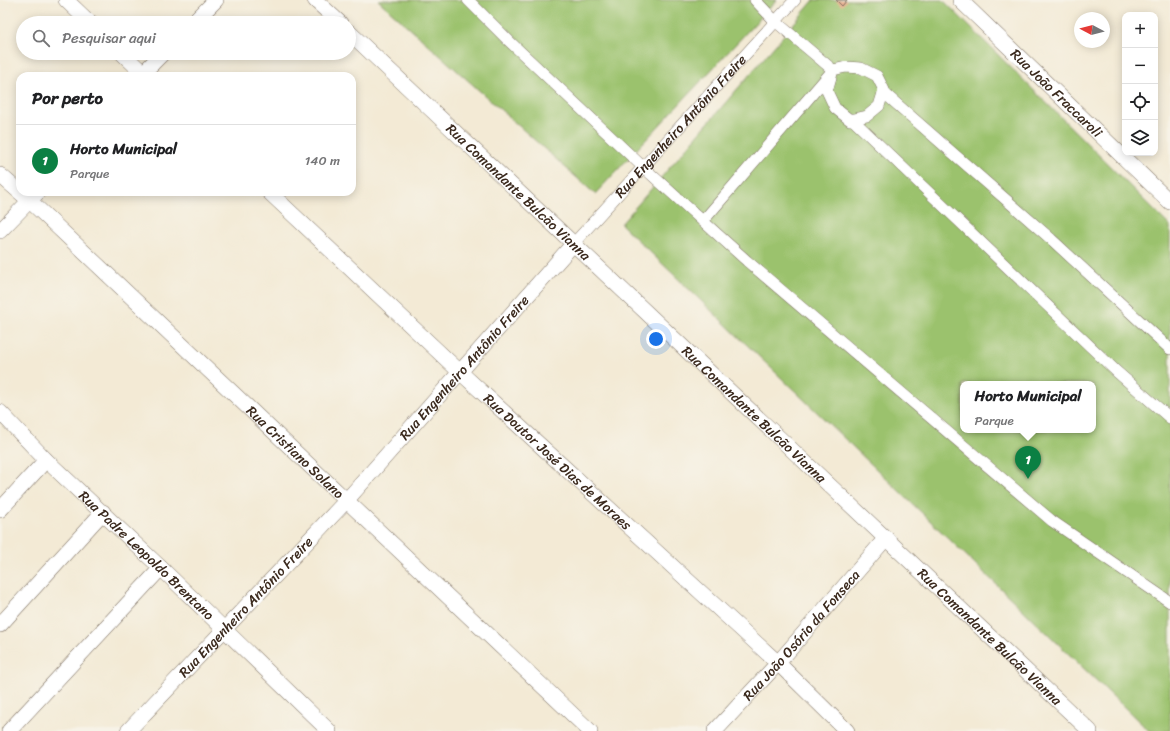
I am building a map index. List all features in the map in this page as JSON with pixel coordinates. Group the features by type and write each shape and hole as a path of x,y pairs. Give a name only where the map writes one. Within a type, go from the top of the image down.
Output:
{"street":[{"path":"66,0 83,16"},
{"path":"200,16 216,0"},
{"path":"315,0 332,16"},
{"path":"468,0 509,41 643,167 747,261 1052,521 1170,602"},
{"path":"754,0 775,21 833,70"},
{"name":"Rua Engenheiro Antônio Freire","path":"128,731 346,501 574,243 795,0"},
{"name":"Rua João Fraccaroli","path":"960,0 1170,202"},
{"name":"Rua Comandante Bulcão Vianna","path":"356,39 1090,731"},
{"path":"129,60 140,72"},
{"path":"146,72 157,60"},
{"path":"703,221 833,70 846,66 861,68 877,76 884,92 1051,239 1170,349"},
{"path":"833,70 827,91 835,108 850,120 867,116 879,106 884,92"},
{"path":"852,119 1105,361 1170,418"},
{"name":"Rua Cristiano Solano","path":"0,175 16,185"},
{"name":"Rua Doutor José Dias de Moraes","path":"273,196 460,372 778,663 847,731"},
{"path":"0,231 34,197"},
{"name":"Rua Cristiano Solano","path":"34,197 346,501 590,731"},
{"name":"Rua Padre Leopoldo Brentano","path":"0,412 46,460 103,512 329,731"},
{"path":"0,510 46,460"},
{"path":"0,625 103,512"},
{"name":"Rua João Osório da Fonseca","path":"715,731 778,663 886,538"},
{"path":"9,731 160,568"}],"green space":[{"path":"378,0 777,0 595,194"},
{"path":"814,0 943,0 1170,226 1170,731 1149,731 621,224"}],"building":[{"path":"836,0 847,0 842,6"}],"place":[{"name":"Horto Municipal","path":"1028,479"}]}
